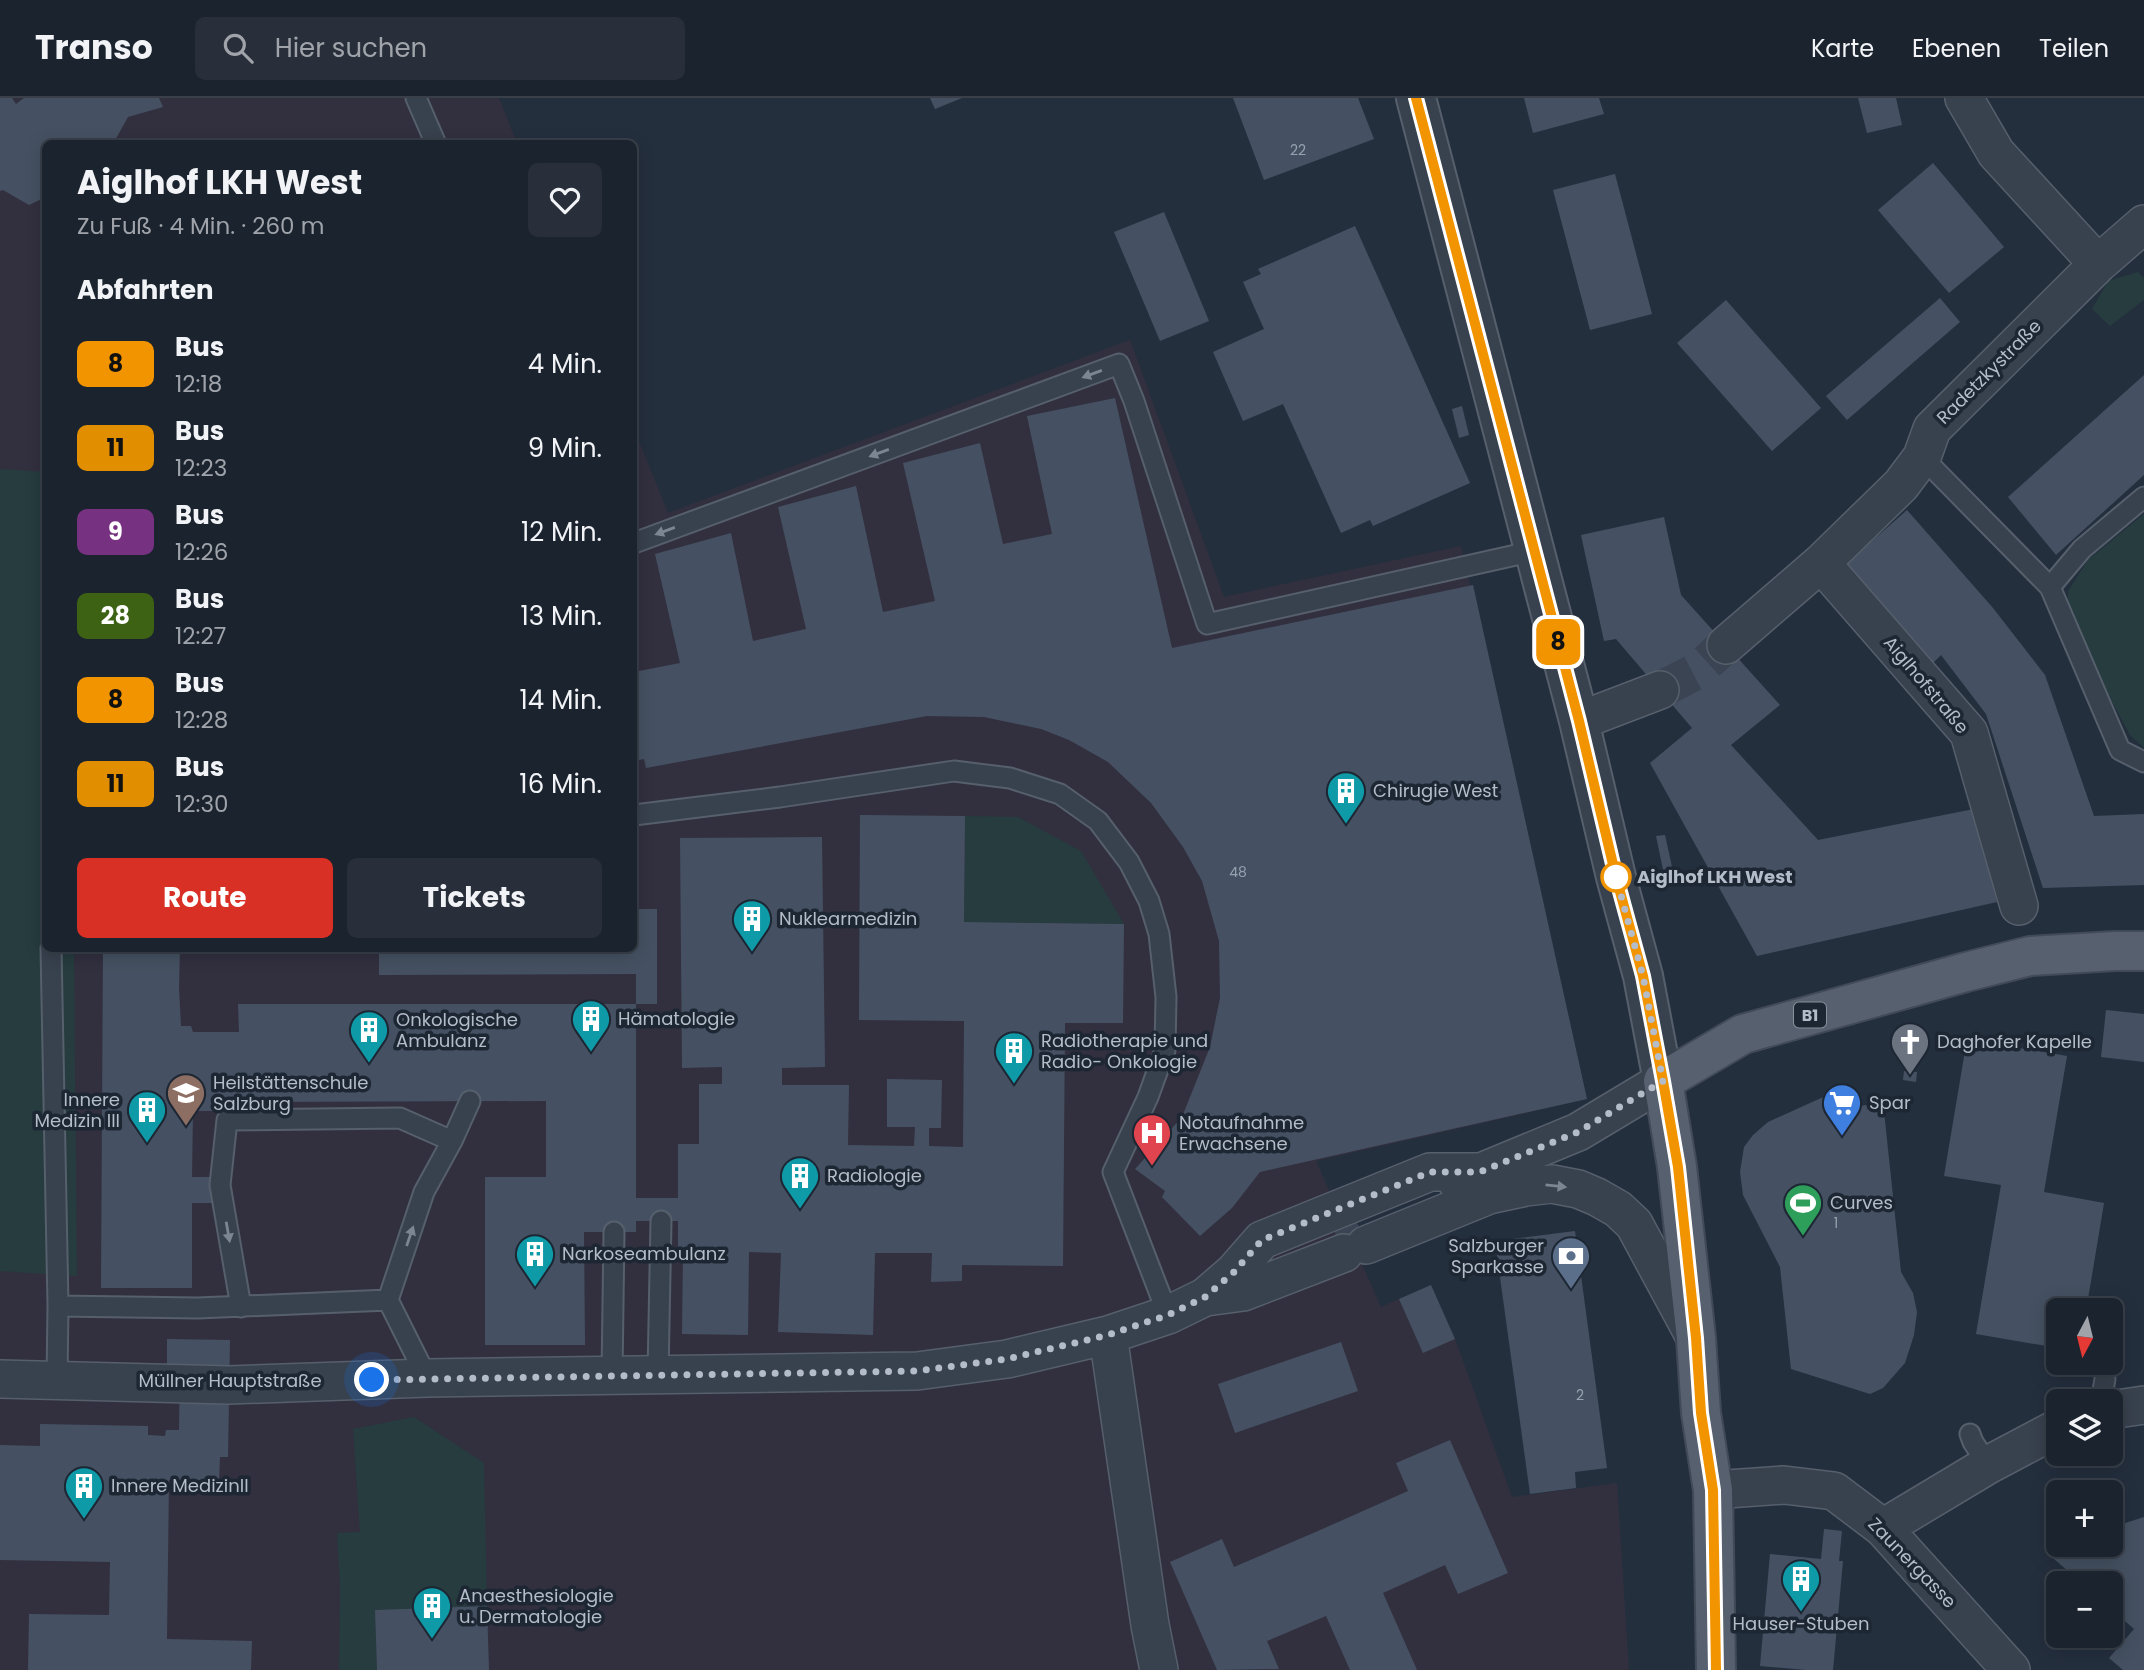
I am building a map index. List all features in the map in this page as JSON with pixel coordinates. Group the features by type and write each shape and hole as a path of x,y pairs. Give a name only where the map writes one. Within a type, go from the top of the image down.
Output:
{"main road":[{"name":"B1","path":"1663,1081 1743,1034 1966,972 2030,956 2144,951"},
{"path":"1663,1081 1678,1167 1701,1413 1713,1490 1716,1670"}],"street":[{"path":"1416,98 1579,721 1643,976 1663,1081"},
{"path":"1964,98 1996,153 2098,264"},
{"name":"Radetzkystraße","path":"1726,645 1821,563 1901,485 1922,457 1932,429 2098,264 2144,225"},
{"name":"Aiglhofstraße","path":"1821,563 1969,733 2019,906"},
{"path":"1579,721 1660,690"},
{"name":"Müllner Hauptstraße","path":"0,1379 229,1385 427,1378 917,1371 1007,1359 1108,1335 1168,1315 1239,1282 1354,1246 1485,1184 1663,1081"},
{"name":"Müllner Hauptstraße","path":"1239,1282 1262,1240 1430,1172 1485,1184 1526,1187 1552,1184 1578,1189 1597,1197 1618,1209 1634,1224 1696,1338"},
{"path":"1108,1335 1150,1625 1159,1670"},
{"path":"2123,1399 2144,1405"},
{"path":"1883,1528 1979,1449 2046,1431"},
{"name":"Zaunergasse","path":"1713,1490 1784,1485 1831,1490 1883,1528 2011,1670"}],"lane":[{"path":"416,98 434,140"},
{"path":"637,542 1119,364 1207,624 1534,551"},
{"path":"1922,457 2050,587 2120,750 2144,762"},
{"path":"2050,587 2082,550 2144,497"},
{"path":"637,814 780,797 954,771 1010,778 1060,794 1098,821 1129,862 1149,901 1159,934 1166,997 1165,1050 1114,1172 1168,1315"},
{"path":"51,952 57,1381"},
{"path":"427,1378 388,1300 424,1192 470,1101"},
{"path":"241,1307 216,1185 223,1116 400,1118 452,1141"},
{"path":"658,1374 661,1221"},
{"path":"612,1376 614,1232"},
{"path":"58,1306 241,1307 388,1300"}],"shaded area":[{"path":"0,98 499,98 516,140 42,140 42,952 637,952 637,436 668,513 1130,340 1224,597 1461,546 1587,1099 1316,1161 1381,1307 1431,1285 1455,1339 1512,1497 1617,1483 1629,1670 0,1670"}],"green space":[{"path":"2138,272 2144,278 2144,300 2110,326 2092,309 2108,281"},
{"path":"0,469 42,472 42,952 74,952 77,1276 0,1271"},
{"path":"2144,514 2144,748 2130,735 2068,619 2068,591 2088,560"},
{"path":"965,816 1018,817 1081,851 1124,924 964,922"},
{"path":"414,1417 484,1463 487,1606 375,1610 377,1670 339,1670 340,1585 337,1533 360,1532 353,1429"}],"building":[{"path":"0,98 12,98 16,104 24,98 159,98 163,107 128,117 115,140 42,140 42,199 29,205 3,190 0,191"},
{"path":"930,98 962,98 935,109"},
{"path":"1233,98 1358,98 1374,139 1264,180"},
{"path":"1524,98 1599,98 1604,114 1533,133"},
{"path":"1858,98 1896,98 1902,125 1867,133"},
{"path":"1933,163 2004,247 1949,293 1878,210"},
{"path":"1615,174 1652,314 1590,330 1553,190"},
{"path":"1164,212 1209,321 1160,341 1114,232"},
{"path":"1355,226 1470,483 1373,526 1370,520 1341,533 1283,404 1243,421 1213,352 1264,329 1243,282 1261,274 1258,269"},
{"path":"1940,298 1960,322 1847,420 1826,396"},
{"path":"1726,300 1821,408 1772,451 1677,343"},
{"path":"2144,375 2144,475 2056,555 2008,497"},
{"name":"Chirugie West","path":"1115,398 1172,648 1473,585 1587,1099 1260,1172 1232,1208 1200,1236 1162,1197 1165,1191 1135,1169 1182,1117 1210,1047 1220,998 1219,941 1202,881 1183,847 1151,803 1108,762 1069,740 1041,729 984,717 927,716 646,768 644,759 637,760 637,671 680,663 655,554 731,533 753,641 806,629 778,507 856,486 883,612 935,601 903,463 980,443 1003,544 1052,534 1027,416"},
{"path":"1462,406 1469,435 1459,438 1452,409"},
{"path":"1907,510 1993,608 2045,675 2094,816 2144,814 2144,885 2043,888 1986,714 1941,655 1931,665 1845,565"},
{"path":"1664,517 1681,595 1780,705 1731,745 1818,840 1974,809 1997,902 1757,956 1650,763 1692,728 1616,639 1604,641 1581,535"},
{"path":"860,815 965,816 964,922 1124,924 1123,1023 1065,1023 1063,1266 962,1265 962,1281 931,1282 932,1253 875,1253 873,1335 778,1332 781,1253 749,1252 748,1335 682,1334 683,1252 678,1252 678,1221 636,1221 636,1232 584,1232 585,1345 485,1345 485,1177 546,1177 546,1101 246,1102 246,1111 193,1111 192,1177 213,1177 213,1203 192,1203 192,1288 101,1288 103,952 180,952 181,1026 191,1026 193,1032 239,1032 238,1004 636,1004 636,1198 678,1198 678,1144 699,1144 699,1084 722,1084 722,1067 682,1068 680,838 822,837 825,1067 782,1068 782,1085 849,1085 848,1145 914,1146 915,1127 887,1127 887,1079 942,1080 941,1128 929,1128 929,1146 963,1147 964,1021 859,1020"},
{"path":"1665,835 1674,876 1665,879 1656,836"},
{"path":"637,909 657,909 657,1004 636,1004 636,974 379,975 379,952 637,952"},
{"path":"2106,1010 2144,1014 2144,1062 2101,1057"},
{"path":"1967,1039 2067,1056 2044,1192 2104,1203 2088,1298 2046,1298 2046,1346 1976,1334 2001,1185 1944,1176"},
{"name":"Daghofer Kapelle","path":"1904,1071 1917,1072 1916,1082 1903,1080"},
{"path":"1830,1094 1838,1099 1838,1110 1883,1102 1901,1272 1913,1293 1917,1312 1914,1335 1905,1363 1883,1388 1870,1394 1791,1369 1780,1267 1743,1195 1740,1172 1744,1147 1753,1135 1768,1122"},
{"path":"1352,1212 1370,1253 1348,1262 1331,1222"},
{"path":"1575,1231 1607,1468 1575,1472 1576,1488 1530,1494 1495,1241"},
{"path":"1431,1285 1455,1339 1423,1353 1399,1299"},
{"name":"Innere MedizinII","path":"167,1339 230,1340 228,1457 220,1457 219,1481 169,1480 167,1639 252,1641 251,1670 28,1670 29,1614 109,1615 110,1562 0,1560 0,1445 40,1446 40,1424 148,1426 148,1435 165,1436 166,1430 179,1430 180,1366 167,1365"},
{"path":"1341,1342 1358,1391 1235,1433 1218,1384"},
{"path":"1450,1440 1508,1573 1458,1594 1445,1565 1383,1593 1417,1670 1350,1670 1326,1616 1267,1641 1279,1669 1217,1670 1170,1562 1222,1539 1234,1567 1318,1531 1408,1491 1396,1463"},
{"path":"2144,1517 2144,1670 2123,1670 2109,1658 2118,1648 2123,1648 2123,1642 2134,1629 2123,1619 2123,1571 2068,1571 2052,1557 2123,1557 2123,1524"},
{"name":"Hauser-Stuben","path":"1824,1529 1842,1531 1839,1561 1843,1561 1833,1670 1760,1666 1770,1554 1821,1559"},
{"name":"Anaesthesiologie u. Dermatologie","path":"487,1606 489,1670 377,1670 375,1610"}],"tunnel":[{"path":"1660,690 1697,671 1726,645"},
{"path":"1334,1230 1356,1222"}],"bus line":[{"name":"8","path":"1416,98 1643,976 1678,1167 1701,1413 1713,1490 1716,1670"}],"place":[{"name":"Chirugie West","path":"1346,825"},
{"name":"Aiglhof LKH West","path":"1616,877"},
{"name":"Nuklearmedizin","path":"752,953"},
{"name":"Hämatologie","path":"591,1053"},
{"name":"Onkologische Ambulanz","path":"369,1064"},
{"name":"Daghofer Kapelle","path":"1910,1076"},
{"name":"Radiotherapie und Radio- Onkologie","path":"1014,1085"},
{"name":"Heilstättenschule Salzburg","path":"186,1127"},
{"name":"Spar","path":"1842,1137"},
{"name":"Innere Medizin III","path":"147,1144"},
{"name":"Notaufnahme Erwachsene","path":"1152,1167"},
{"name":"Radiologie","path":"800,1210"},
{"name":"Curves","path":"1803,1237"},
{"name":"Narkoseambulanz","path":"535,1288"},
{"name":"Salzburger Sparkasse","path":"1571,1290"},
{"name":"Innere MedizinII","path":"84,1520"},
{"name":"Hauser-Stuben","path":"1801,1613"},
{"name":"Anaesthesiologie u. Dermatologie","path":"432,1640"}],"route":[{"path":"372,1380 917,1371 1007,1359 1108,1335 1168,1315 1205,1297 1234,1272 1262,1240 1430,1172 1480,1172 1578,1132 1663,1081 1643,976 1616,877"}]}
